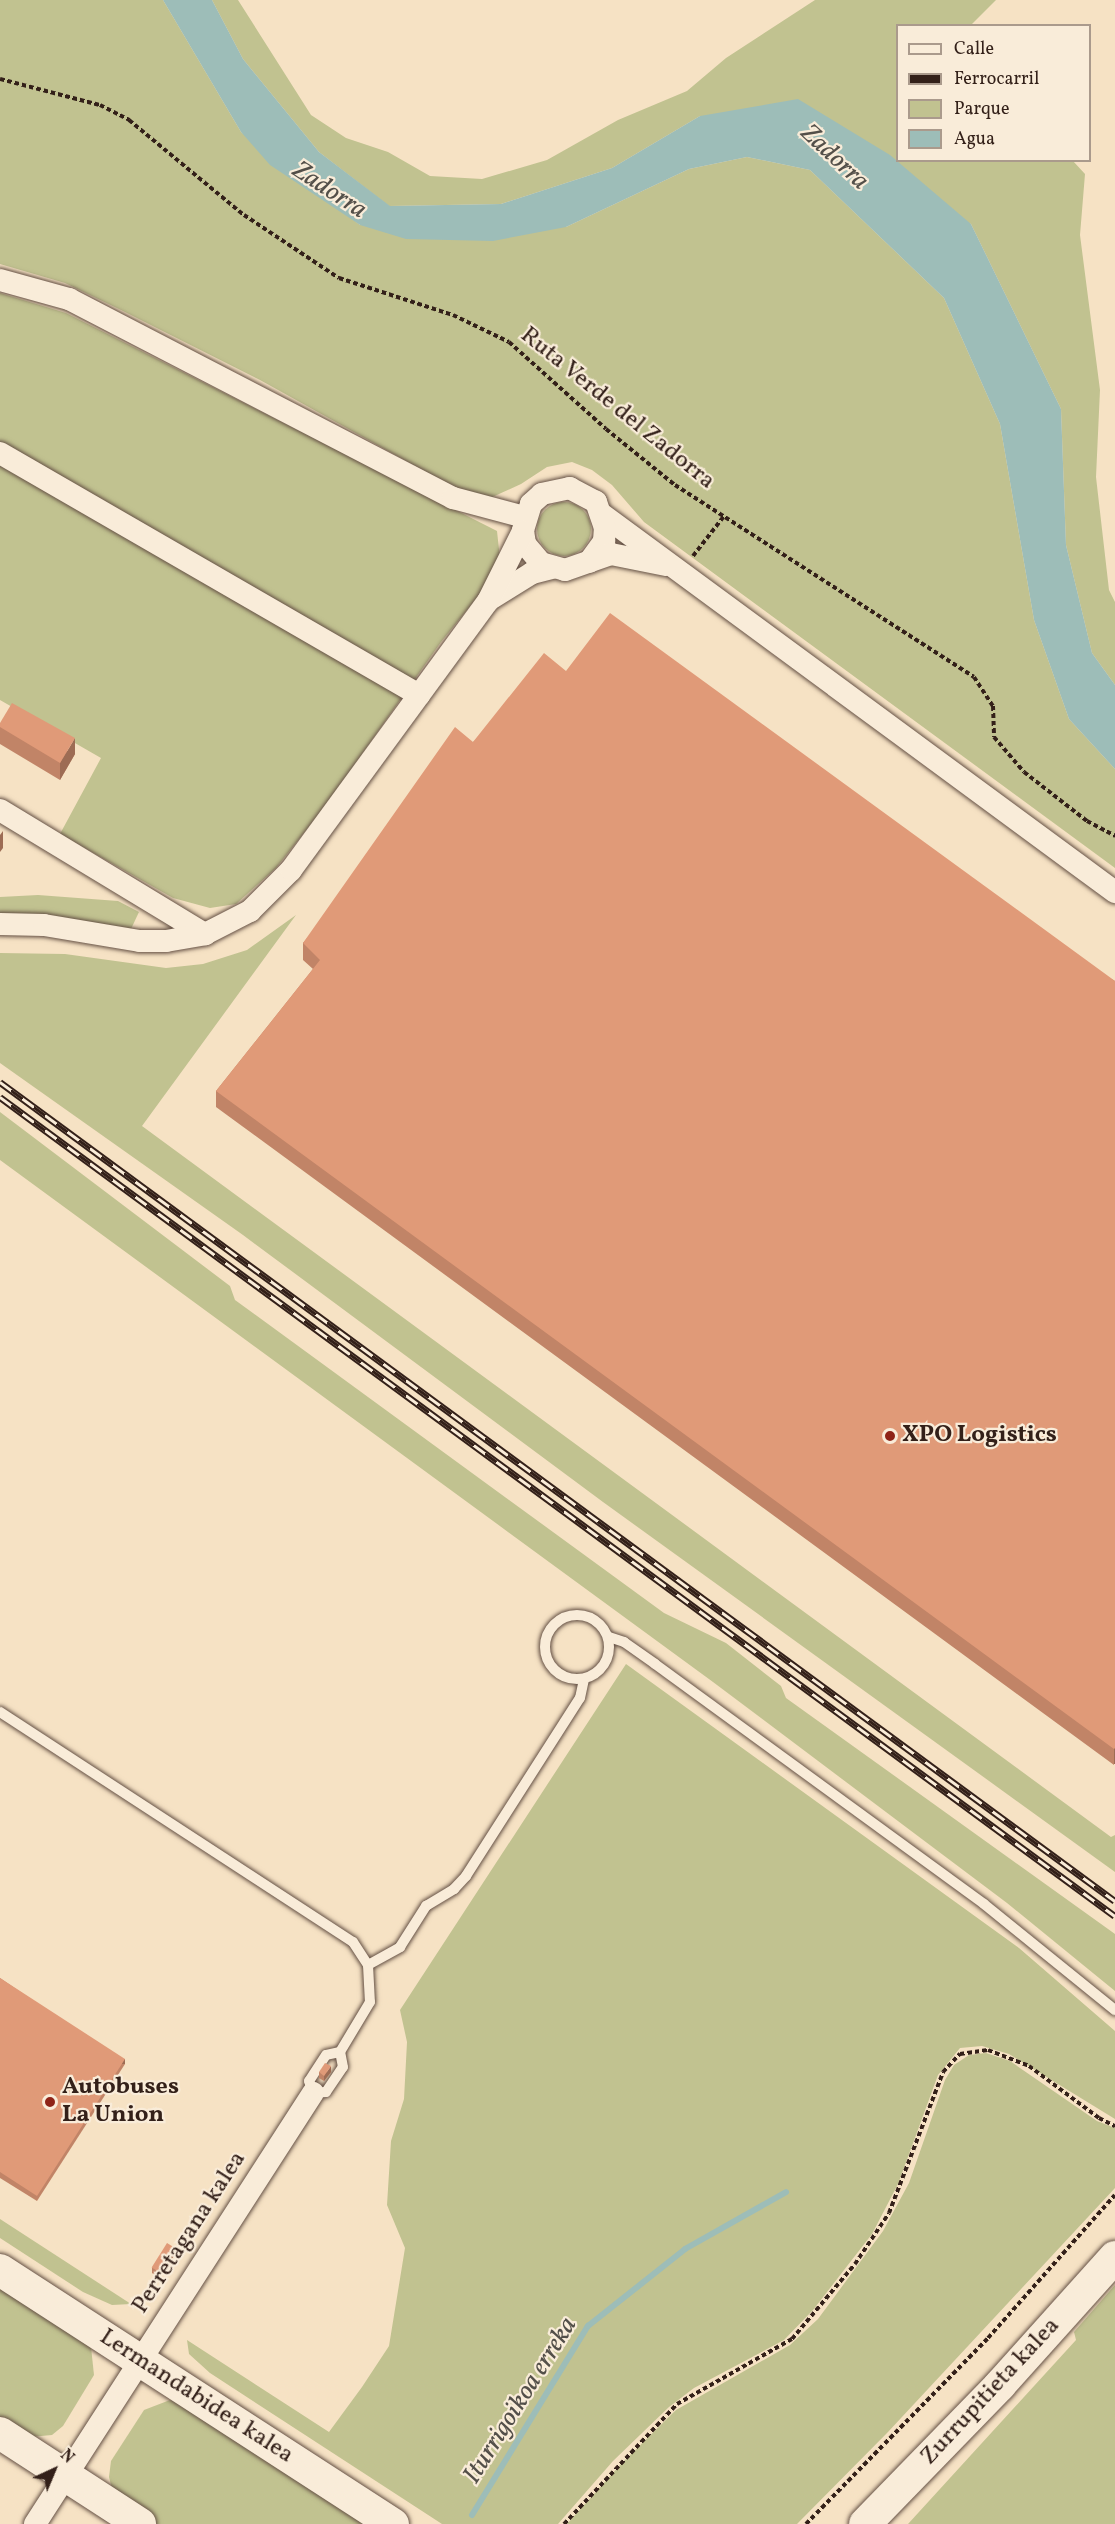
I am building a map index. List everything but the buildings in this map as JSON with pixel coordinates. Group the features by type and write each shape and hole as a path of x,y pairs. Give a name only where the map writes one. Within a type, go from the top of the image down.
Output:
{"street":[{"path":"0,280 69,299 453,498 523,524"},
{"path":"0,453 419,695"},
{"path":"0,924 44,925 140,941 205,934 229,924 267,897 488,601 531,504 556,488 585,493 603,515 680,565 1115,892"},
{"path":"589,562 604,541 603,515"},
{"path":"523,524 532,554 552,568"},
{"path":"488,601 532,573 552,568 565,570 611,554 680,565"},
{"path":"0,810 205,934"},
{"name":"Perretagana kalea","path":"35,2524 313,2093"},
{"name":"Zurrupitieta kalea","path":"865,2524 1000,2385 1115,2257"},
{"name":"Lermandabidea kalea","path":"0,2270 393,2524"},
{"path":"0,2433 140,2524"}],"lane":[{"path":"368,1965 400,1947 426,1906 454,1889 465,1876 580,1698 584,1679 606,1663 609,1637 602,1625 584,1616 564,1617 553,1625 545,1650 549,1663 558,1673 584,1679"},
{"path":"609,1637 624,1642 655,1664 975,1897 1115,2010"},
{"path":"0,1713 341,1933 361,1952 368,1965 370,2002 340,2052 343,2067 326,2092 313,2093 309,2081 326,2055 340,2052"}],"path":[{"name":"Ruta Verde del Zadorra","path":"0,79 100,105 129,120 244,215 339,278 453,315 509,342 606,429 675,485 974,677 993,706 994,737 1024,772 1088,821 1115,836"},
{"path":"680,565 724,516"},
{"path":"564,2524 677,2404 792,2339 820,2306 855,2264 889,2213 943,2072 960,2054 988,2050 1029,2066 1099,2118 1115,2126"},
{"path":"806,2524 988,2338 1115,2195"}],"green space":[{"path":"0,0 163,0 241,132 360,225 566,227 689,169 747,157 810,170 944,298 1000,424 1034,620 1069,719 1115,769 1115,868 644,522 612,485 592,470 572,462 547,467 521,484 488,499 473,498 260,380 121,310 65,283 0,264"},
{"path":"212,0 238,0 311,115 346,138 388,152 430,176 482,179 547,160 618,120 687,91 726,58 815,0 996,0 972,24 896,24 896,162 1074,162 1085,174 1080,235 1100,390 1096,477 1109,590 1115,602 1115,685 1092,653 1066,545 1061,409 971,224 700,116 612,168 501,204 389,206 319,152 243,59"},
{"path":"0,293 66,313 497,531 501,568 441,642 326,805 276,868 236,904 210,908 173,898 60,834 101,758 0,700"},
{"path":"564,502 574,504 583,510 589,519 591,529 589,539 583,548 574,554 564,556 554,554 545,548 539,539 537,529 539,519 545,510 554,504"},
{"path":"38,895 118,901 139,912 131,929 0,913 0,897"},
{"path":"296,915 142,1126 1111,1837 1115,1835 1115,1872 603,1502 243,1235 0,1063 0,953 65,954 166,968 203,964 247,950"},
{"path":"0,1112 230,1286 235,1300 664,1613 726,1643 781,1686 786,1698 1115,1934 1115,1991 1007,1903 713,1682 0,1160"},
{"path":"626,1664 1019,1948 1115,2031 1115,2119 1009,2054 982,2046 960,2048 938,2075 898,2184 872,2234 813,2310 784,2340 694,2388 669,2407 613,2461 558,2524 442,2524 210,2373 189,2354 187,2340 329,2432 389,2346 405,2248 387,2205 391,2141 404,2099 407,2042 400,2010"},
{"path":"986,2053 1010,2061 1097,2121 1115,2128 1115,2188 888,2432 797,2524 567,2524 621,2464 676,2410 790,2345 818,2319 883,2231 909,2183 945,2080 954,2065 969,2055"},
{"path":"0,2219 131,2304 112,2305 83,2292 0,2238"},
{"path":"0,2284 91,2347 94,2375 63,2426 52,2435 30,2437 0,2421"},
{"path":"1115,2285 1115,2524 908,2524 1076,2340 1074,2332"},
{"path":"170,2400 189,2406 370,2524 157,2524 123,2502 112,2489 109,2477 111,2461 144,2410"}],"water":[{"name":"Zadorra","path":"163,0 212,0 243,59 319,152 390,206 501,204 612,168 700,116 798,99 890,155 971,224 1061,409 1066,545 1092,653 1115,685 1115,769 1069,719 1034,620 1000,424 944,298 810,170 747,157 689,169 566,227 493,241 406,239 360,225 270,165 241,132"}],"waterway":[{"name":"Iturrigoikoa erreka","path":"472,2515 588,2326 685,2249 786,2192"}],"railway":[{"path":"0,1082 1115,1901"},
{"path":"0,1097 1115,1916"}],"place":[{"name":"XPO Logistics","path":"890,1436"},
{"name":"Autobuses La Union","path":"50,2102"}]}
